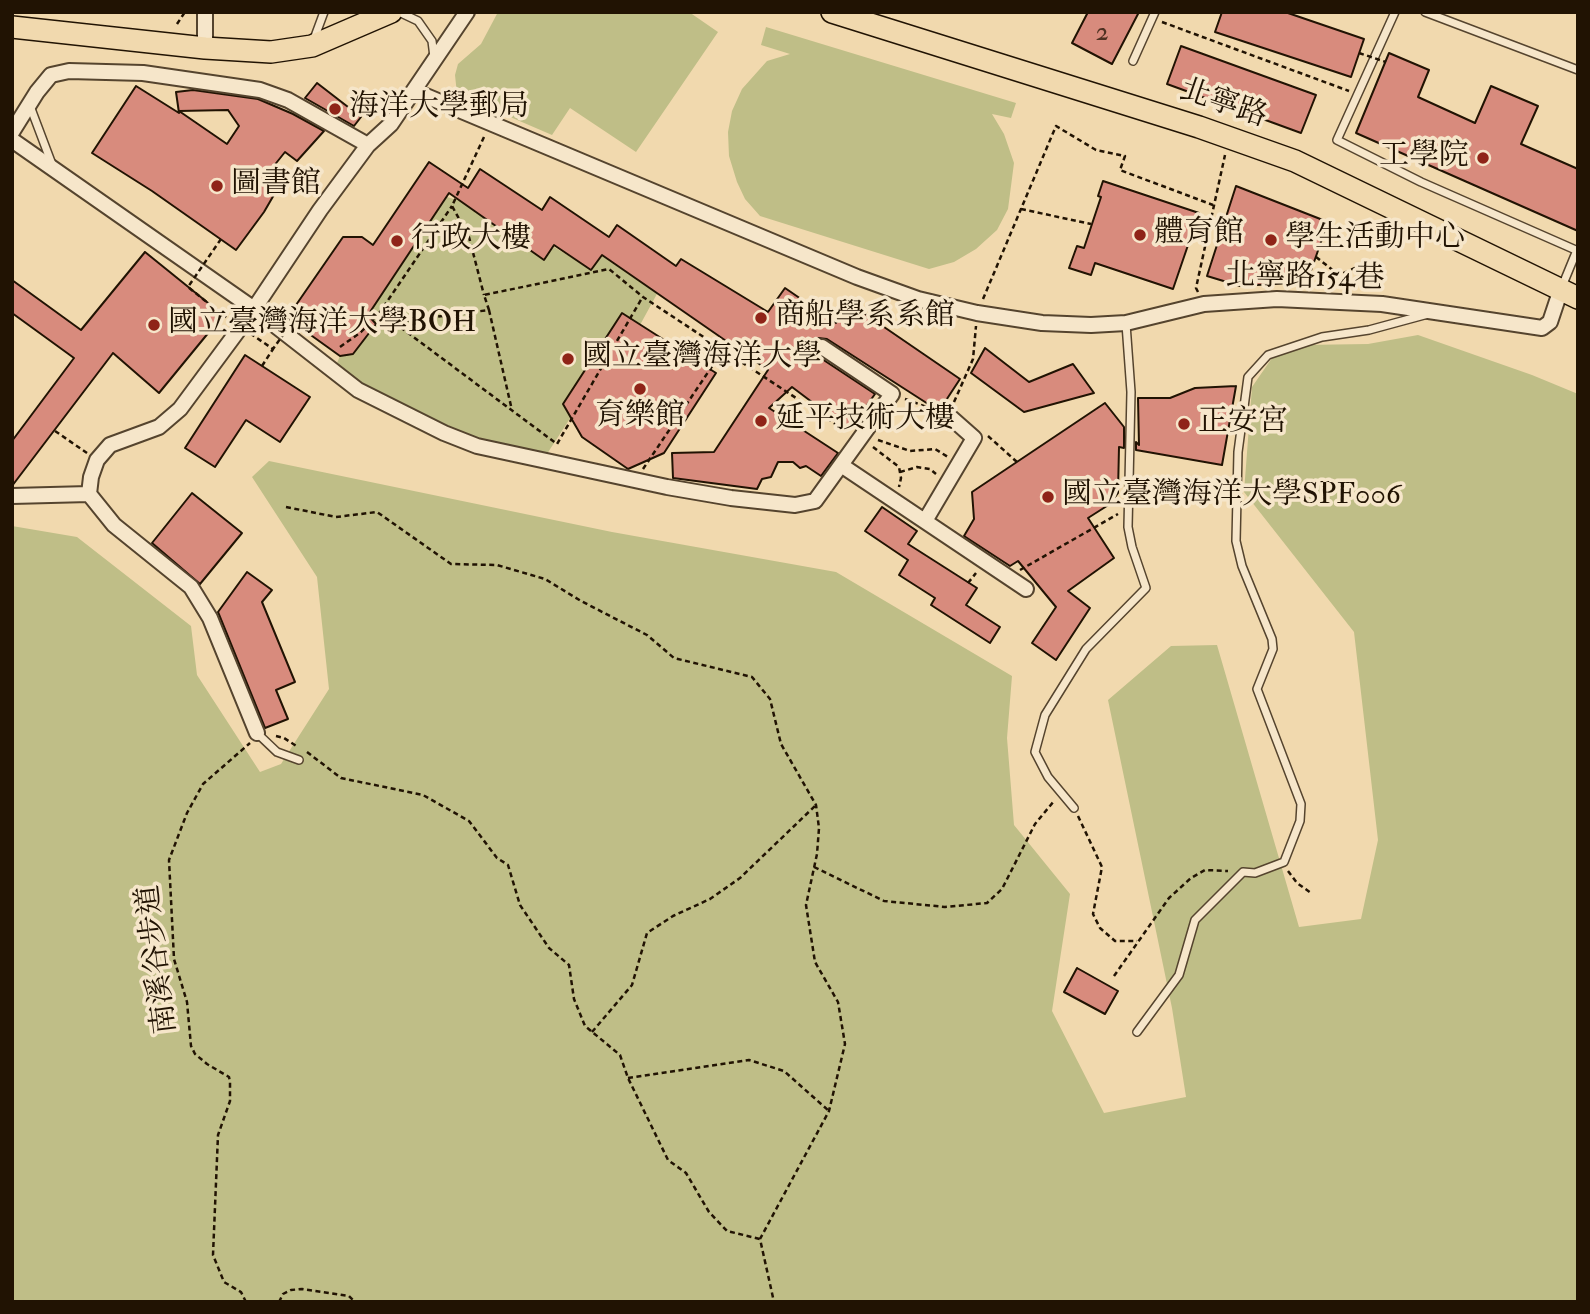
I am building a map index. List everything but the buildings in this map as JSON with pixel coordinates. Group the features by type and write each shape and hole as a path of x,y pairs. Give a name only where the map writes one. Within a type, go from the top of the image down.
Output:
{"main road":[{"path":"12,27 205,48 271,52 312,46 391,12"},
{"name":"北寧路","path":"832,12 1199,127 1295,161 1569,294"}],"street":[{"path":"205,12 205,48"},
{"path":"257,733 210,618 191,587 114,525 89,494 91,477 97,460 110,445 159,427 180,408 254,309 320,210 369,145 391,124 467,12"},
{"path":"12,132 51,75 69,71 150,73 260,90 288,100 369,145"},
{"name":"北寧路154巷","path":"414,91 857,277 918,299 977,313 1042,323 1091,325 1126,323 1204,304 1277,299 1382,304 1542,328 1550,322 1569,294"},
{"path":"12,140 254,309 358,390 444,433 477,446 732,498 795,505 814,501 892,394 822,347"},
{"path":"925,521 974,438 948,415"},
{"path":"841,465 1026,589"},
{"path":"12,496 89,494"}],"lane":[{"path":"312,46 324,12"},
{"path":"399,12 418,20 432,41 434,61"},
{"path":"1395,12 1337,140 1421,182 1578,251 1569,294"},
{"path":"1425,12 1578,70"},
{"path":"1133,61 1154,15"},
{"path":"30,106 54,169"},
{"name":"北寧路154巷","path":"1284,862 1300,821 1301,804 1257,689 1273,649 1272,639 1242,566 1234,528 1238,452 1248,377 1268,355 1322,337 1369,330 1435,312"},
{"path":"1074,808 1048,777 1035,752 1045,715 1086,649 1146,588 1128,527 1132,392 1126,323"},
{"path":"257,733 277,752 299,760"},
{"path":"1137,1032 1180,975 1195,920 1243,872 1255,873 1284,862"}],"path":[{"path":"177,24 185,12"},
{"path":"1154,15 1358,94"},
{"path":"1359,53 1386,62"},
{"path":"892,394 948,415 973,359 977,313 1056,126 1096,150 1125,156 1120,170 1213,205"},
{"path":"340,347 361,332 380,312 452,206 485,138 474,133"},
{"path":"1196,288 1222,162"},
{"path":"452,206 469,237 512,408"},
{"path":"1021,209 1091,224"},
{"path":"221,239 188,286 223,315 273,349"},
{"path":"1316,257 1339,275 1366,263"},
{"path":"484,295 609,269 643,297 723,350 862,435 898,467 900,472 897,496 893,500"},
{"path":"380,312 557,444 643,297"},
{"path":"396,322 489,310"},
{"path":"262,366 292,322"},
{"path":"636,480 723,350"},
{"path":"55,431 97,460"},
{"path":"974,438 978,433 987,435 1017,461"},
{"path":"862,435 910,452 935,449 960,463"},
{"path":"900,472 918,467 930,469 948,485"},
{"path":"286,507 336,517 377,512 451,564 497,565 545,579 647,635 674,658 752,677 770,699 781,744 816,805 820,828 806,905 814,962 838,1002 845,1044 829,1111 760,1239 774,1302"},
{"path":"1006,578 1130,507"},
{"path":"257,733 284,738 314,756 341,778 423,794 469,821 497,858 508,865 520,905 549,948 569,965 574,999 585,1026 620,1055 628,1078 668,1160 686,1173 709,1212 727,1231 760,1239"},
{"name":"南溪谷步道","path":"246,1302 241,1292 223,1282 213,1255 218,1135 230,1101 230,1082 229,1077 195,1054 191,1046 187,1002 174,959 169,860 187,813 203,784 248,746 257,733"},
{"path":"814,867 884,901 944,907 987,903 1002,890 1035,824 1061,792"},
{"path":"592,1032 632,985 647,933 673,916 710,899 740,878 816,805"},
{"path":"1074,808 1102,867 1093,914 1100,928 1115,941 1137,941"},
{"path":"1284,862 1290,874 1311,893"},
{"path":"1114,976 1169,898 1191,878 1205,870 1243,872"},
{"path":"628,1078 749,1060 784,1071 829,1111"},
{"path":"279,1302 283,1294 290,1290 302,1289 349,1296 355,1302"}],"shaded area":[{"path":"498,12 689,12 718,32 636,152 570,108 552,135 457,94 455,75 458,64 481,44"},
{"path":"766,27 1016,103 1011,118 992,114 1004,134 1014,163 1008,209 997,230 976,249 954,262 929,269 760,216 745,199 737,182 729,156 728,132 732,111 742,89 767,61 790,54 761,45"},
{"path":"447,197 460,201 544,260 554,247 591,269 602,255 658,292 640,325 571,417 543,460 471,445 334,370 340,356 353,354 375,324 368,315"},
{"path":"1418,335 1578,394 1578,1302 12,1302 12,526 77,537 191,626 197,675 260,772 281,764 329,689 317,577 252,477 269,461 612,532 836,572 1012,676 1007,738 1014,825 1070,894 1052,1011 1104,1113 1186,1097 1172,1008 1108,700 1171,646 1217,645 1299,927 1361,919 1378,840 1354,632 1244,492 1252,387 1272,358 1303,345 1368,344"}],"place":[{"name":"海洋大學郵局","path":"335,109"},
{"name":"工學院","path":"1483,158"},
{"name":"圖書館","path":"217,186"},
{"name":"體育館","path":"1140,235"},
{"name":"學生活動中心","path":"1271,240"},
{"name":"行政大樓","path":"397,241"},
{"name":"商船學系系館","path":"761,318"},
{"name":"國立臺灣海洋大學BOH","path":"154,325"},
{"name":"國立臺灣海洋大學","path":"568,359"},
{"name":"育樂館","path":"640,389"},
{"name":"延平技術大樓","path":"761,421"},
{"name":"正安宮","path":"1184,424"},
{"name":"國立臺灣海洋大學SPF006","path":"1048,497"}]}
